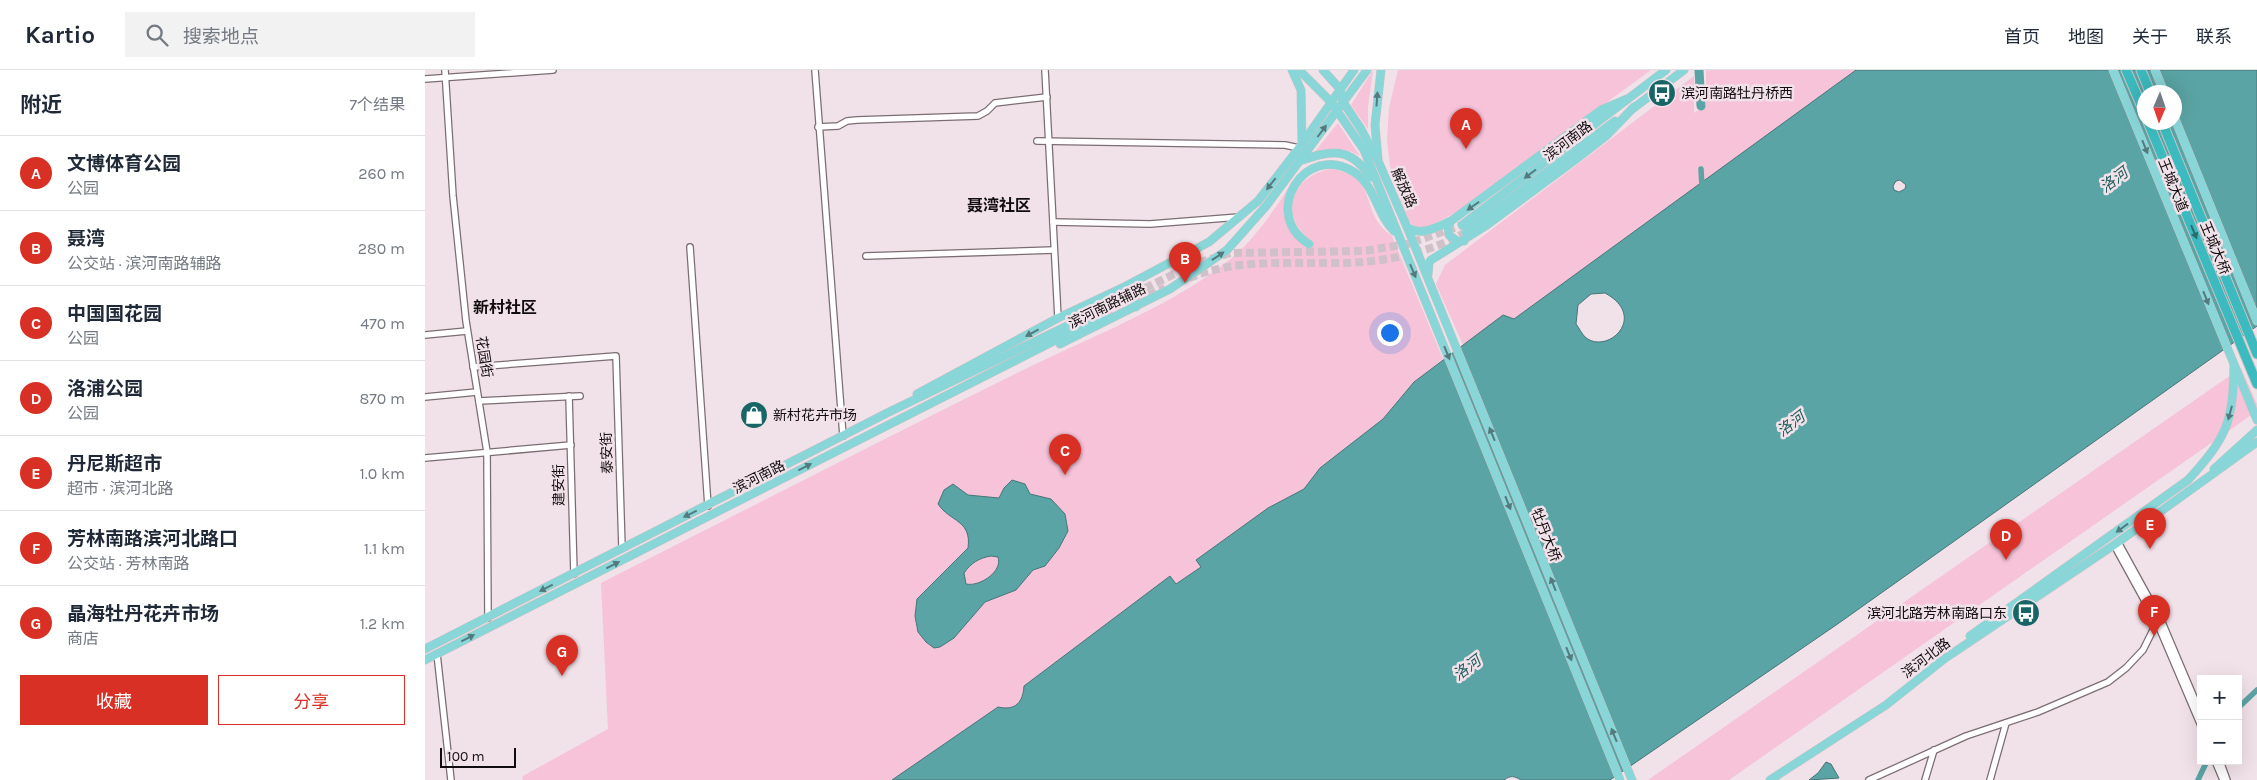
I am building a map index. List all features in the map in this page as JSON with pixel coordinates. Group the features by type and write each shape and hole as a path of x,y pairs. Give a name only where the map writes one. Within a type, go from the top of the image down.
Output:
{"highway":[{"path":"2126,70 2137,95"},
{"path":"2141,70 2147,85"},
{"name":"王城大桥","path":"2151,130 2257,384"},
{"name":"王城大桥","path":"2166,130 2257,354"}],"main road":[{"path":"1292,70 1301,90 1301,145"},
{"name":"解放路","path":"1299,70 1331,102 1363,150 1429,307"},
{"path":"1323,70 1340,90"},
{"name":"滨河南路辅路","path":"889,412 930,385 1209,242 1258,201 1301,145 1354,70"},
{"name":"滨河南路辅路","path":"895,422 940,404 1136,307 1170,289 1227,250 1266,206 1367,70"},
{"path":"1379,164 1375,126 1381,70"},
{"name":"滨河南路","path":"1666,70 1464,228 1634,108 1684,70"},
{"name":"王城大道","path":"2113,70 2257,420"},
{"path":"2155,70 2161,85"},
{"name":"解放路","path":"1340,90 1343,102 1361,128 1379,164 1437,300"},
{"path":"1407,227 1412,230 1426,231 1451,221 1601,110 1627,99"},
{"path":"1429,279 1428,270 1431,260 1464,241 1606,136 1634,108"},
{"path":"2179,130 2257,321"},
{"path":"1299,161 1328,152 1349,155 1361,162 1379,188"},
{"path":"1309,244 1294,232 1289,223 1290,195 1294,184 1302,175 1315,167 1329,164 1345,168 1366,183 1383,219 1398,235"},
{"path":"1451,221 1448,226 1449,235 1457,241 1464,241"},
{"path":"1126,286 1136,307"},
{"name":"牡丹大桥","path":"1437,300 1632,780"},
{"name":"牡丹大桥","path":"1429,307 1621,780"},
{"name":"滨河南路","path":"425,649 889,412 1104,312 895,422 425,660"},
{"path":"1944,659 1984,624 2066,569 2188,480 2209,457 2226,431 2233,402 2234,365"},
{"path":"2255,431 2257,441"},
{"name":"滨河北路","path":"2195,487 2255,431"},
{"name":"滨河北路","path":"1770,780 1886,705 1944,659 2116,543 2257,441"},
{"path":"673,522 678,532"},
{"path":"425,655 437,654"}],"street":[{"name":"花园街","path":"445,70 453,196 467,330 487,452 487,618"},
{"path":"425,79 553,70"},
{"path":"815,70 843,436"},
{"path":"1045,70 1058,318"},
{"path":"818,127 838,126 847,121 857,120 978,116 995,103 1047,97"},
{"path":"1037,141 1301,145"},
{"path":"1053,222 1150,224 1241,217"},
{"path":"690,247 708,506"},
{"path":"866,256 1054,250"},
{"path":"425,335 467,330"},
{"name":"泰安街","path":"473,367 616,356 622,548"},
{"path":"425,397 477,392"},
{"name":"建安街","path":"569,396 574,574"},
{"path":"479,401 581,396"},
{"path":"425,458 571,445"},
{"path":"2116,543 2160,624 2197,705"},
{"path":"1869,780 1966,736 2007,723 2108,682 2126,668 2143,650 2160,624"},
{"path":"2160,624 2199,720"},
{"path":"437,654 451,780"},
{"path":"1990,780 2007,723"},
{"path":"1925,780 1934,750"},
{"path":"2217,765 2223,780"},
{"path":"2221,765 2227,780"}],"shaded area":[{"path":"1373,70 1368,107 1368,129 1351,105"},
{"path":"1398,70 1651,70 1457,212 1425,228 1416,227 1407,220 1390,166 1387,141 1389,108"},
{"path":"1706,70 1856,70 1514,319 1503,316 1463,345 1436,284 1445,265 1694,76 1694,113 1706,105"},
{"path":"1338,123 1360,156 1337,149 1314,153"},
{"path":"1331,169 1354,177 1365,190 1374,215 1380,225 1392,236 1443,359 1414,382 1383,419 1320,468 1304,489 1268,508 1196,560 1201,567 1175,584 1170,576 1016,706 1006,709 998,707 892,780 522,780 523,776 608,729 601,583 1037,363 1121,325 1175,296 1200,281 1234,256 1268,218 1289,187 1285,205 1286,221 1293,235 1307,248 1312,241 1301,231 1295,220 1292,209 1294,198 1299,188 1307,179"},
{"path":"2241,368 2257,404 2257,411 1729,780 1648,780"}],"water":[{"name":"洛河","path":"1856,70 2257,70 2257,326 1839,623 1610,780 1521,780 1509,777 1504,780 892,780 998,707 1010,708 1017,704 1022,697 1024,686 1170,576 1176,584 1201,567 1196,560 1268,508 1304,489 1320,468 1383,419 1414,382 1503,315 1514,319","holes":["1900,180 1906,185 1905,189 1899,192 1894,190 1893,186 1896,181","1605,293 1618,303 1624,313 1624,322 1620,331 1613,338 1604,342 1594,342 1585,337 1576,324 1578,305 1591,294"]},
{"path":"1012,480 1025,484 1030,494 1051,499 1065,514 1068,531 1059,548 1045,566 1033,570 1016,590 985,602 954,638 940,647 934,648 918,632 915,616 917,599 968,548 967,532 959,522 938,504 944,490 953,484 968,495 999,498 1004,488","holes":["987,557 998,557 999,563 997,568 989,577 977,583 966,584 964,573 969,566"]},
{"path":"1826,762 1831,764 1839,778 1809,780 1818,773"}],"waterway":[{"path":"1699,70 1701,106"},
{"path":"1701,169 1702,187"},
{"path":"2242,704 2257,690"},
{"path":"2198,780 2205,765"}],"tunnel":[{"path":"1102,309 1197,263 1230,253 1364,251 1408,244 1462,225"},
{"path":"1189,278 1226,267 1262,263 1354,263 1387,259 1436,246 1466,232"},
{"path":"1105,315 1165,288"}],"place":[{"name":"滨河南路牡丹桥西","path":"1662,93"},
{"name":"文博体育公园","path":"1466,149"},
{"name":"聂湾","path":"1185,283"},
{"name":"新村花卉市场","path":"754,415"},
{"name":"中国国花园","path":"1065,475"},
{"name":"丹尼斯超市","path":"2150,549"},
{"name":"洛浦公园","path":"2006,560"},
{"name":"滨河北路芳林南路口东","path":"2026,613"},
{"name":"芳林南路滨河北路口","path":"2154,636"},
{"name":"晶海牡丹花卉市场","path":"562,676"}],"district":[{"name":"聂湾社区","path":"999,205"},
{"name":"新村社区","path":"505,307"}]}
